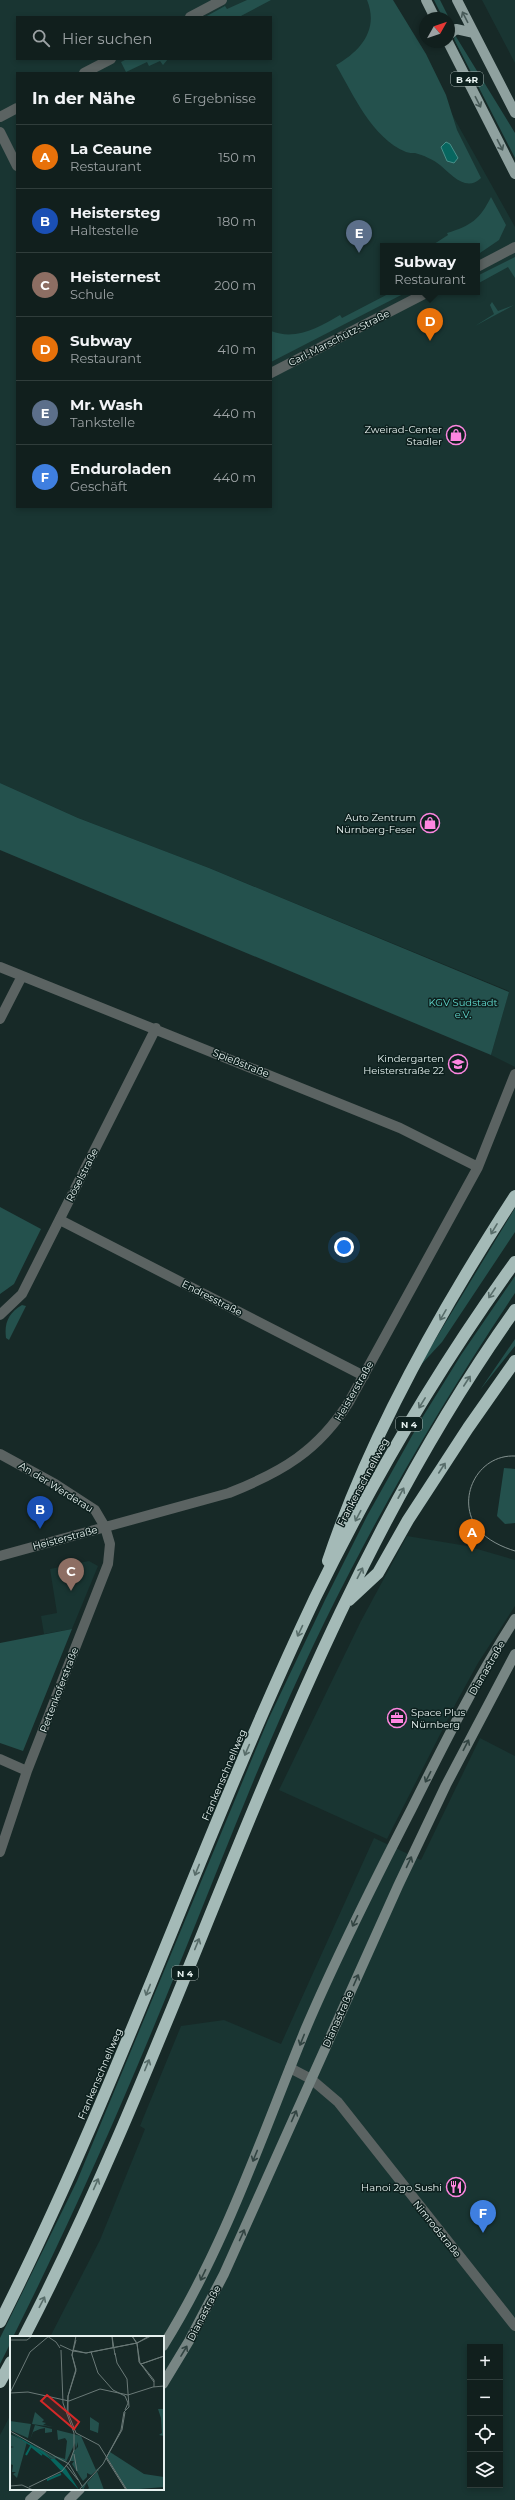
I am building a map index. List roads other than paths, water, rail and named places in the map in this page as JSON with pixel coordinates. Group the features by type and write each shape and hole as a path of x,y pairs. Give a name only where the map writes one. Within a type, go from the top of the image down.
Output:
{"highway":[{"path":"316,1596 346,1506 395,1406 442,1317 515,1196"},
{"name":"Frankenschnellweg","path":"0,2322 64,2188 233,1783 316,1596 393,1449 455,1350 515,1262"},
{"name":"N 4","path":"24,2336 92,2193 282,1739 343,1606 376,1540 460,1392 515,1310"},
{"path":"343,1606 378,1572 408,1520 468,1428 515,1362"},
{"path":"0,2382 10,2364"}],"main road":[{"path":"426,0 432,12"},
{"name":"B 4R","path":"457,0 515,113"},
{"path":"455,30 474,33"},
{"name":"B 4R","path":"451,48 515,174"},
{"name":"Dianastraße","path":"164,2344 191,2299 221,2237 290,2068 333,1968 375,1880 465,1705 515,1619"},
{"name":"Dianastraße","path":"164,2382 190,2341 221,2280 432,1814 515,1654"},
{"path":"30,2500 41,2490"},
{"path":"68,2500 79,2490"}],"street":[{"path":"192,16 222,0"},
{"path":"86,72 108,60"},
{"path":"0,117 16,109"},
{"path":"0,132 16,164"},
{"path":"480,264 515,247"},
{"name":"Carl-Marschütz-Straße","path":"272,372 422,295"},
{"name":"Spießstraße","path":"0,966 400,1128 478,1167"},
{"path":"0,1019 22,976"},
{"name":"Röselstraße","path":"0,1315 22,1294 156,1028"},
{"name":"Heisterstraße","path":"0,1556 229,1493 266,1479 291,1464 335,1424 364,1376 478,1167 515,1074"},
{"name":"Endresstraße","path":"60,1220 364,1376"},
{"name":"An der Werderau","path":"0,1454 55,1484 95,1510 105,1527"},
{"name":"Pettenkoferstraße","path":"0,1852 27,1771 108,1564 110,1544 105,1527"},
{"path":"0,1759 27,1771"},
{"name":"Nimrodstraße","path":"290,2068 311,2080 328,2093 352,2120 406,2191 515,2326"}],"tram line":[{"path":"515,1456 502,1457 490,1462 481,1471 474,1481 470,1493 469,1505 471,1517 478,1529 495,1543 515,1551"}],"place":[{"name":"Mr. Wash","path":"359,253"},
{"name":"Subway","path":"430,341"},
{"name":"Zweirad-Center Stadler","path":"456,435"},
{"name":"Auto Zentrum Nürnberg-Feser","path":"430,823"},
{"name":"Kindergarten Heisterstraße 22","path":"458,1064"},
{"name":"Heistersteg","path":"40,1529"},
{"name":"La Ceaune","path":"472,1552"},
{"name":"Heisternest","path":"71,1591"},
{"name":"Space Plus Nürnberg","path":"397,1718"},
{"name":"Hanoi 2go Sushi","path":"456,2187"},
{"name":"Enduroladen","path":"483,2233"}],"park label":[{"name":"KGV Südstadt e.V.","path":"463,1008"}]}
